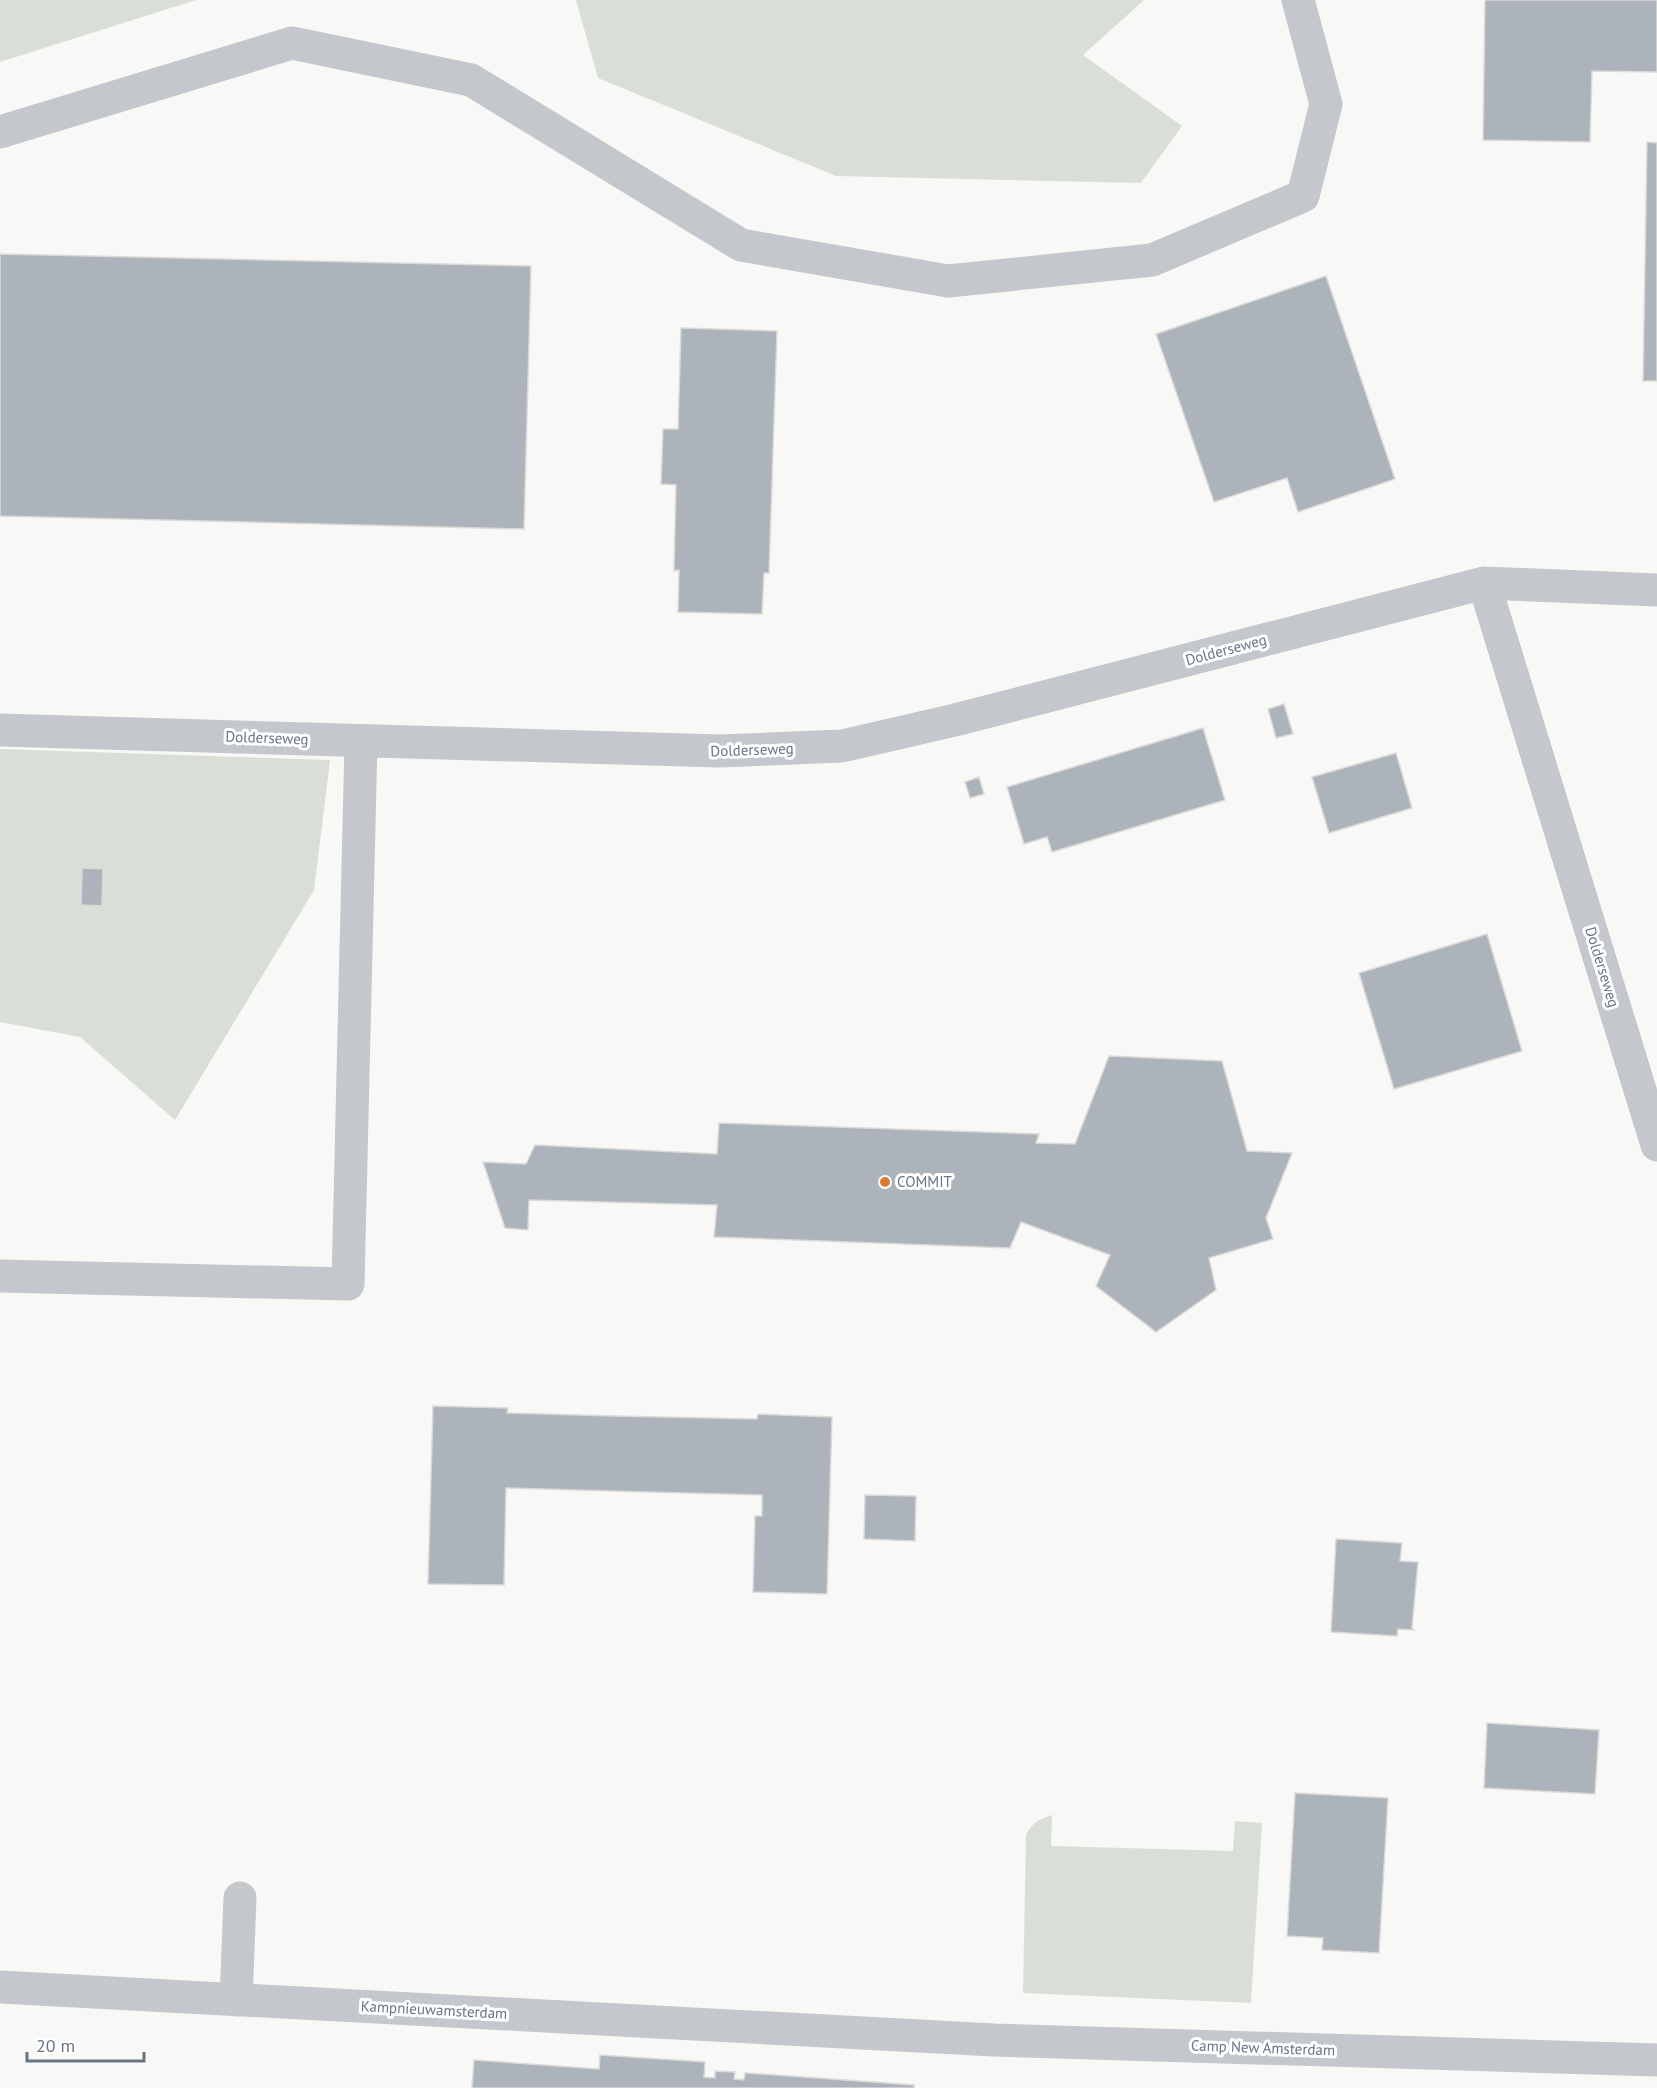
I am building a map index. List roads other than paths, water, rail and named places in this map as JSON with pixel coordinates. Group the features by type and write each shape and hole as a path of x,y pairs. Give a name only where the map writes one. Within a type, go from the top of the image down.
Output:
{"lane":[{"path":"0,132 292,43 471,80 741,245 948,281 1152,260 1303,196 1326,104 1298,0"},
{"name":"Dolderseweg","path":"0,730 720,752 842,746 978,714 1484,583 1657,590"},
{"name":"Dolderseweg","path":"1484,583 1657,1144"},
{"path":"0,1276 348,1284 361,741"},
{"path":"236,2000 240,1898"},
{"name":"Kampnieuwamsterdam","path":"0,1987 869,2034"},
{"name":"Camp New Amsterdam","path":"869,2034 1657,2060"}],"place":[{"name":"COMMIT","path":"885,1182"}]}
